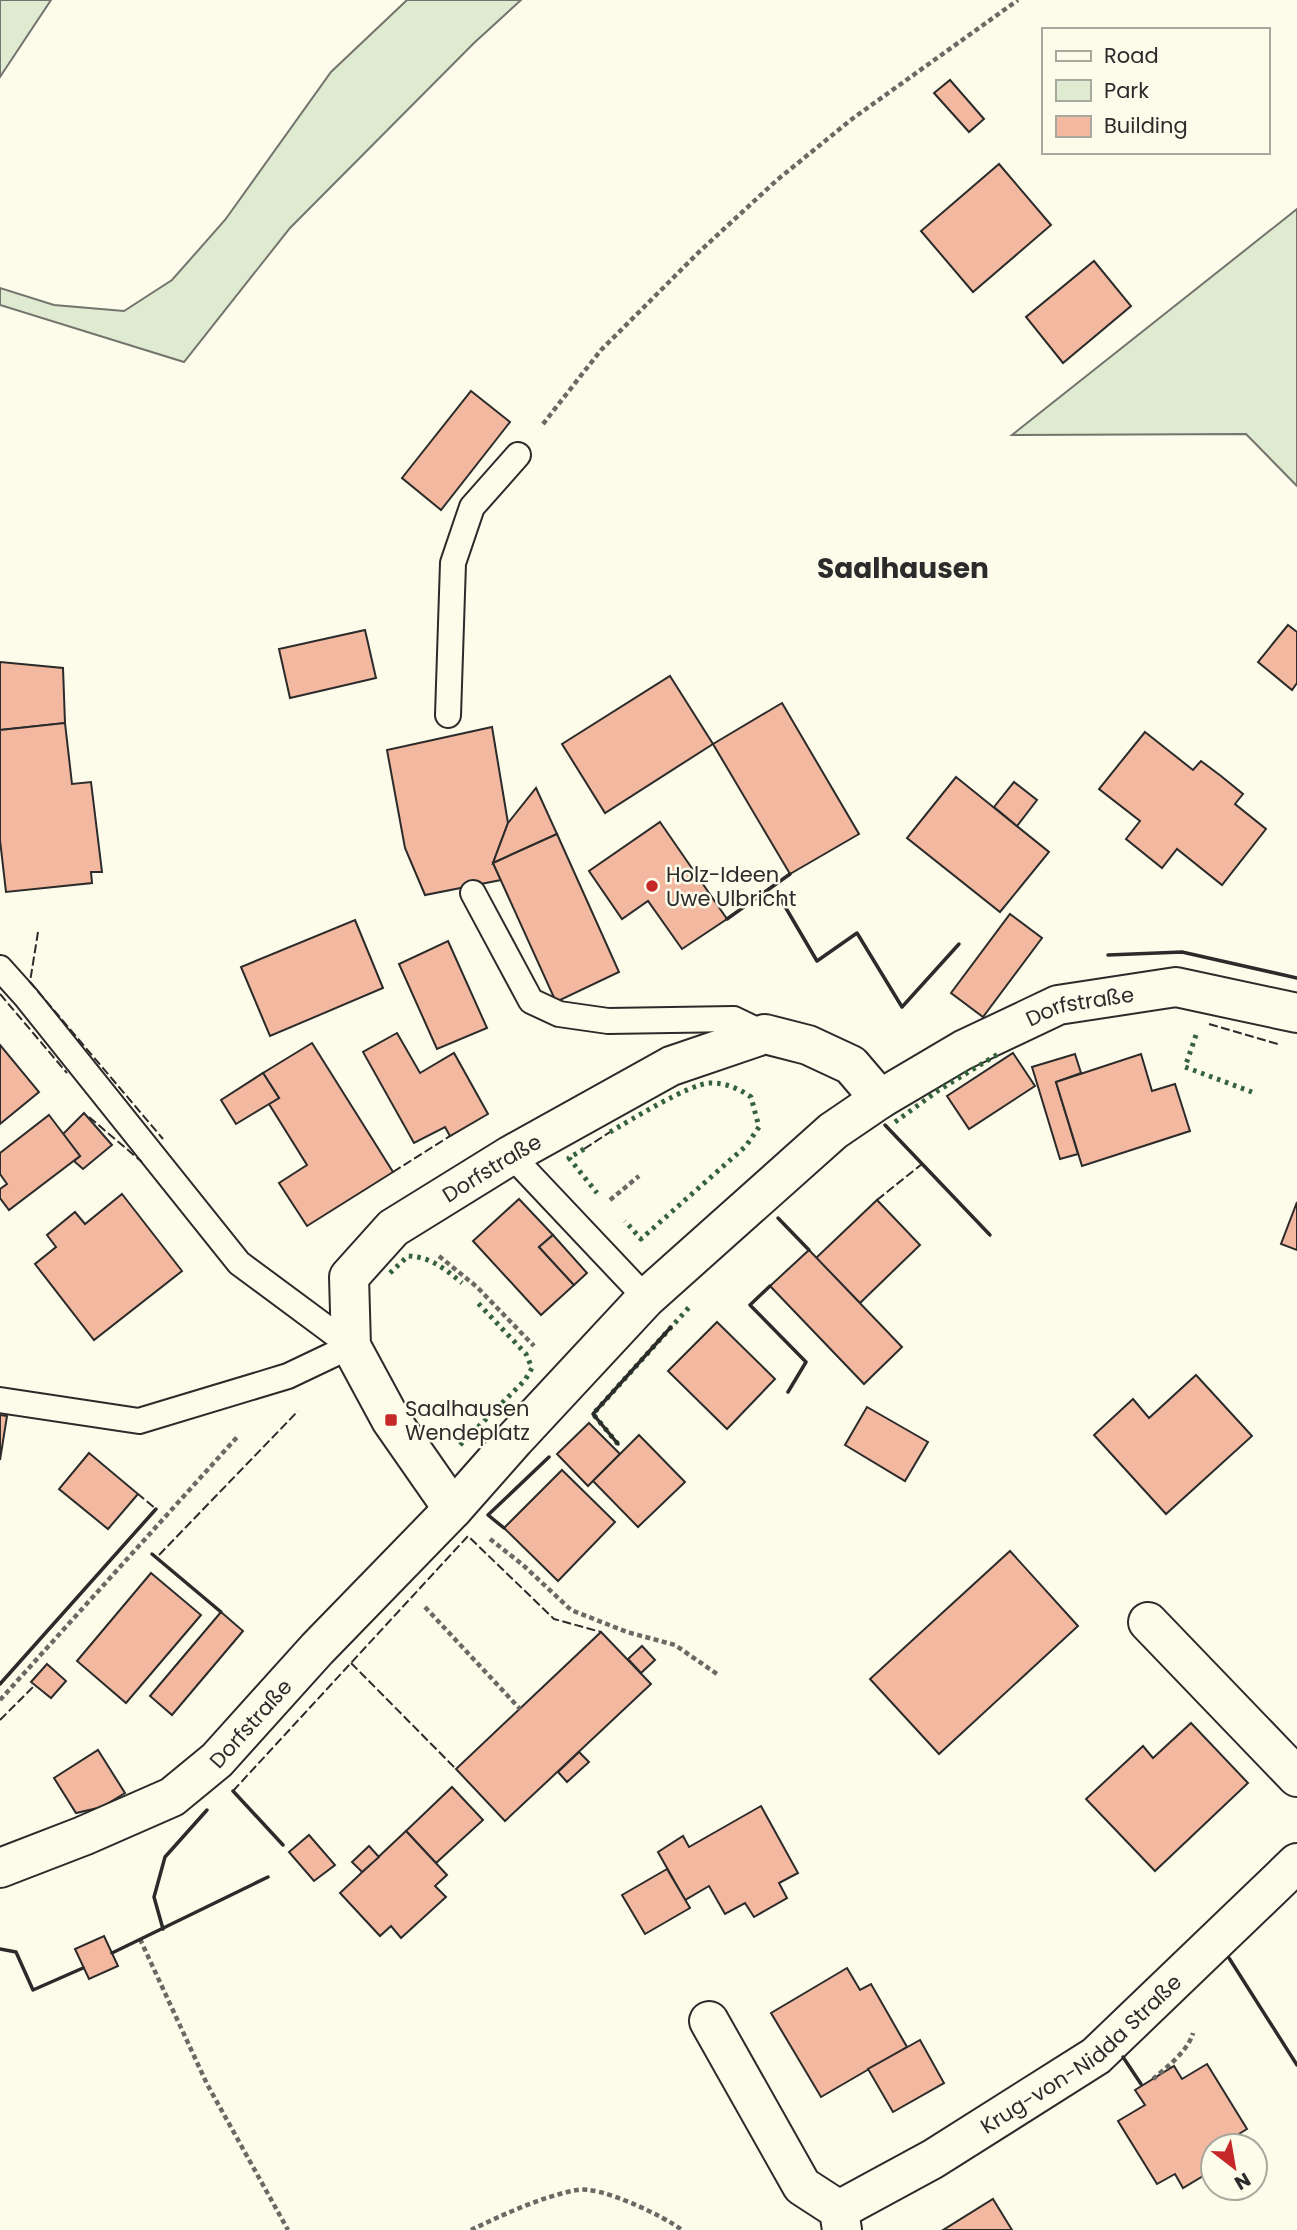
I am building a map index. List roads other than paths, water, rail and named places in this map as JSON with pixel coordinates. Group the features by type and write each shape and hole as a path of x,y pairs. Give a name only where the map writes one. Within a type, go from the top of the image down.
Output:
{"street":[{"name":"Dorfstraße","path":"0,1868 173,1797 216,1760 453,1509 646,1298 833,1131 880,1099 963,1050 1058,1005 1176,986 1297,1013"},
{"path":"765,1034 808,1045 851,1065 880,1099"},
{"name":"Dorfstraße","path":"453,1509 391,1420 351,1346 349,1277 393,1228 511,1155 671,1066 765,1034"},
{"path":"1148,1622 1297,1777"},
{"name":"Krug-von-Nidda Straße","path":"709,2021 802,2186 841,2220 1096,2056 1297,1863"}],"lane":[{"path":"449,715 453,563 472,507 518,455"},
{"path":"473,893 531,1001 559,1014 608,1021 734,1018 765,1034"},
{"path":"0,968 239,1263 351,1346 288,1376 139,1421 0,1400"},
{"path":"511,1155 646,1298"}],"place":[{"name":"Holz-Ideen Uwe Ulbricht","path":"652,886"},
{"name":"Saalhausen Wendeplatz","path":"391,1420"}],"district":[{"name":"Saalhausen","path":"903,568"}]}
